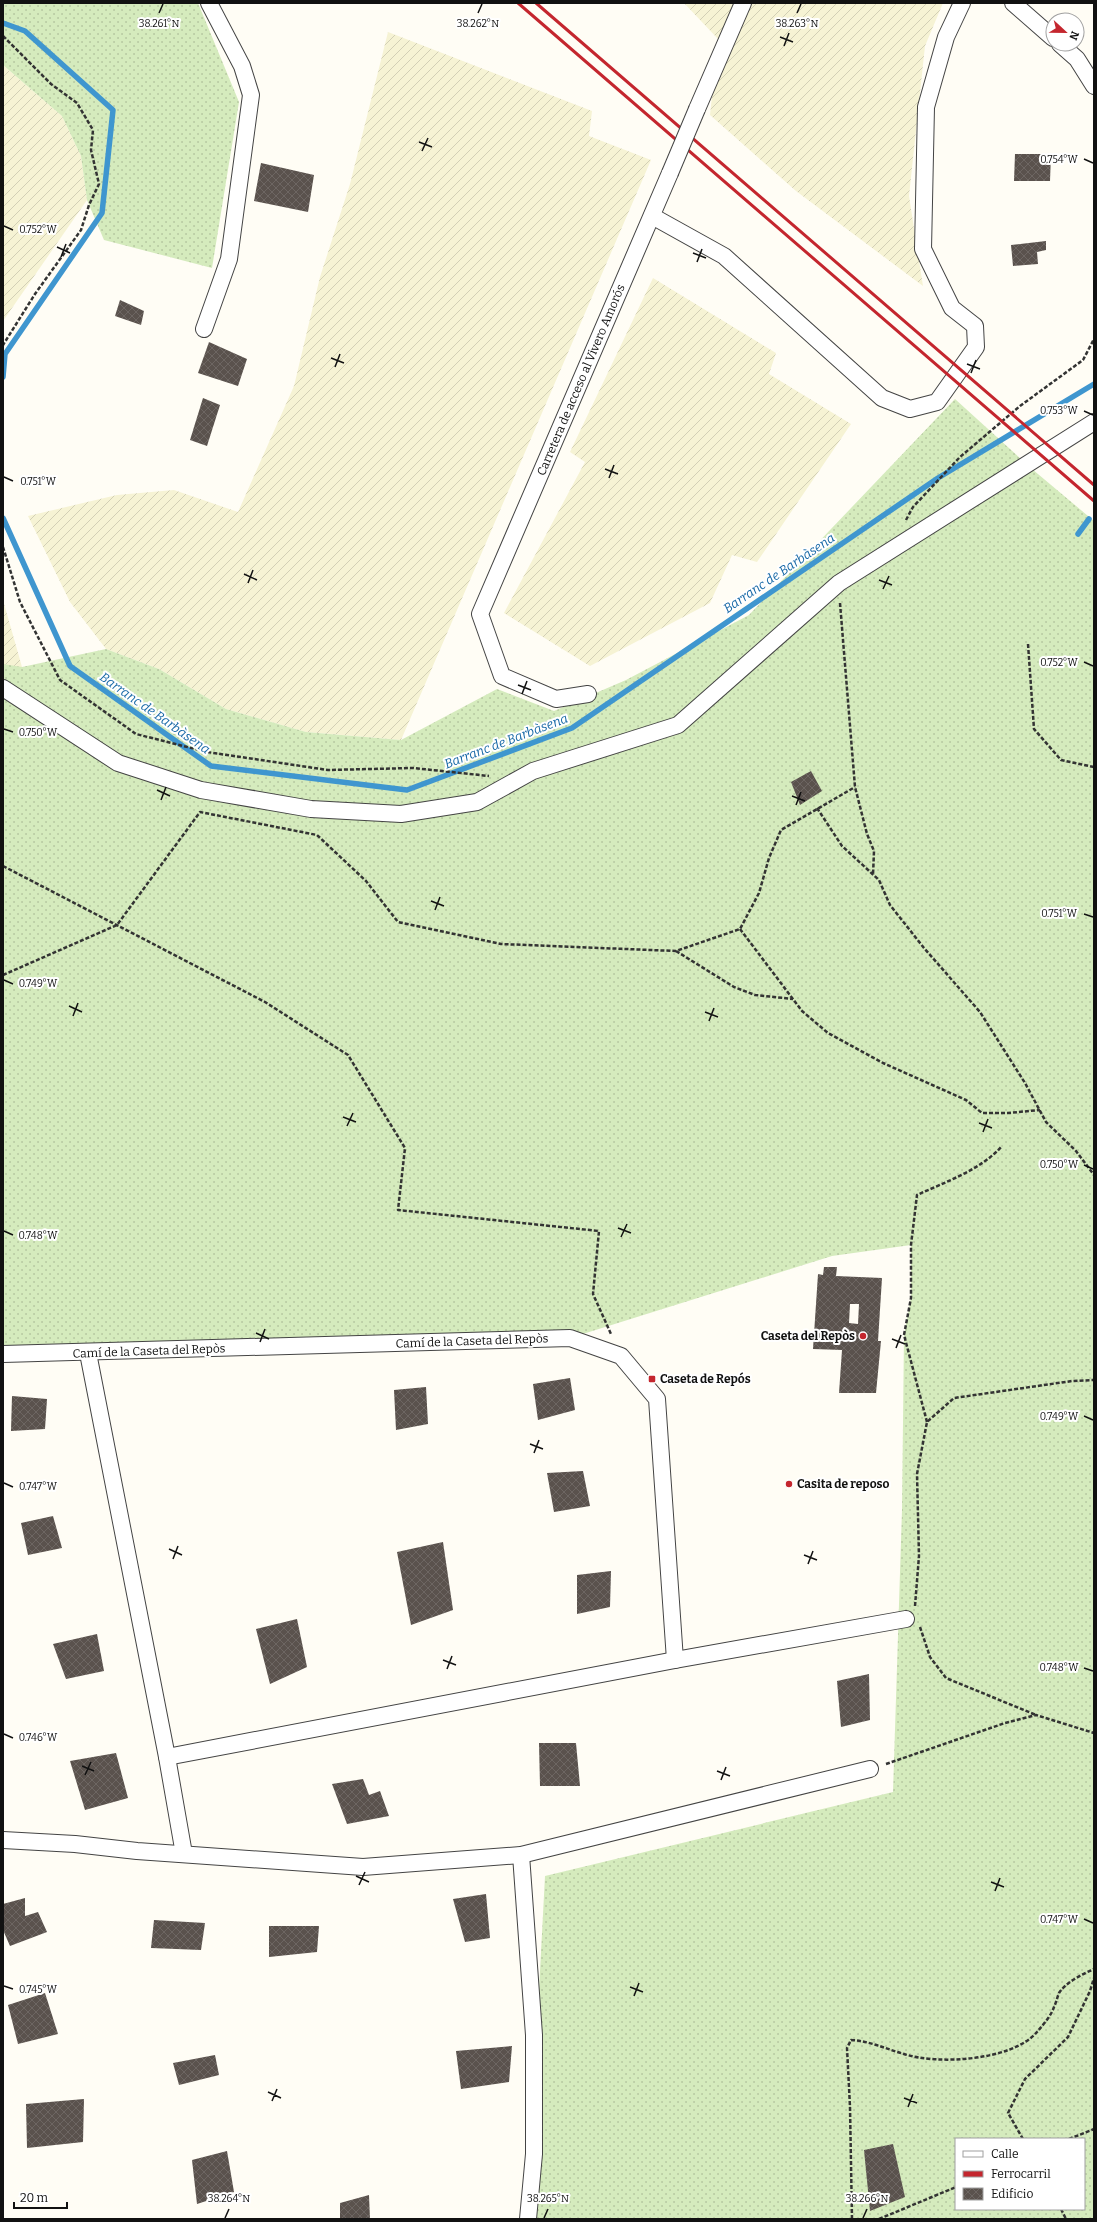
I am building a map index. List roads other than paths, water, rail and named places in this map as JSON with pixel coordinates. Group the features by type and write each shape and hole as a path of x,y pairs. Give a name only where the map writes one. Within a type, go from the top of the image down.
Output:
{"street":[{"path":"204,329 229,259 251,95 242,66 209,3"},
{"name":"Carretera de acceso al Vivero Amorós","path":"588,694 556,699 502,676 480,614 743,3"},
{"path":"652,216 724,256 882,398 910,409 937,402 976,347 975,326 952,308 924,249 926,107 946,37 962,3"},
{"path":"1013,3 1045,31"},
{"path":"1069,52 1077,59 1094,86"},
{"path":"3,688 118,763 201,790 311,809 401,814 477,802 533,771 678,725 839,583 1094,422"},
{"name":"Camí de la Caseta del Repòs","path":"3,1354 88,1353 570,1338 621,1356 657,1399 675,1660"},
{"path":"88,1353 167,1757 184,1854"},
{"path":"167,1757 910,1615"},
{"path":"3,1840 75,1844 184,1854 363,1867 521,1855 870,1769"},
{"path":"521,1855 534,2035 534,2154 528,2219"}],"waterway":[{"name":"Barranc de Barbàsena","path":"3,23 25,31 113,110 102,213 5,354 3,377"},
{"name":"Barranc de Barbàsena","path":"3,518 70,666 211,766 407,790 572,728 938,478 1094,384"},
{"path":"1078,534 1089,519"}],"railway":[{"path":"518,3 1094,501"},
{"path":"536,3 1094,485"}],"place":[{"name":"Caseta del Repòs","path":"863,1336"},
{"name":"Caseta de Repós","path":"652,1379"},
{"name":"Casita de reposo","path":"789,1484"}]}
